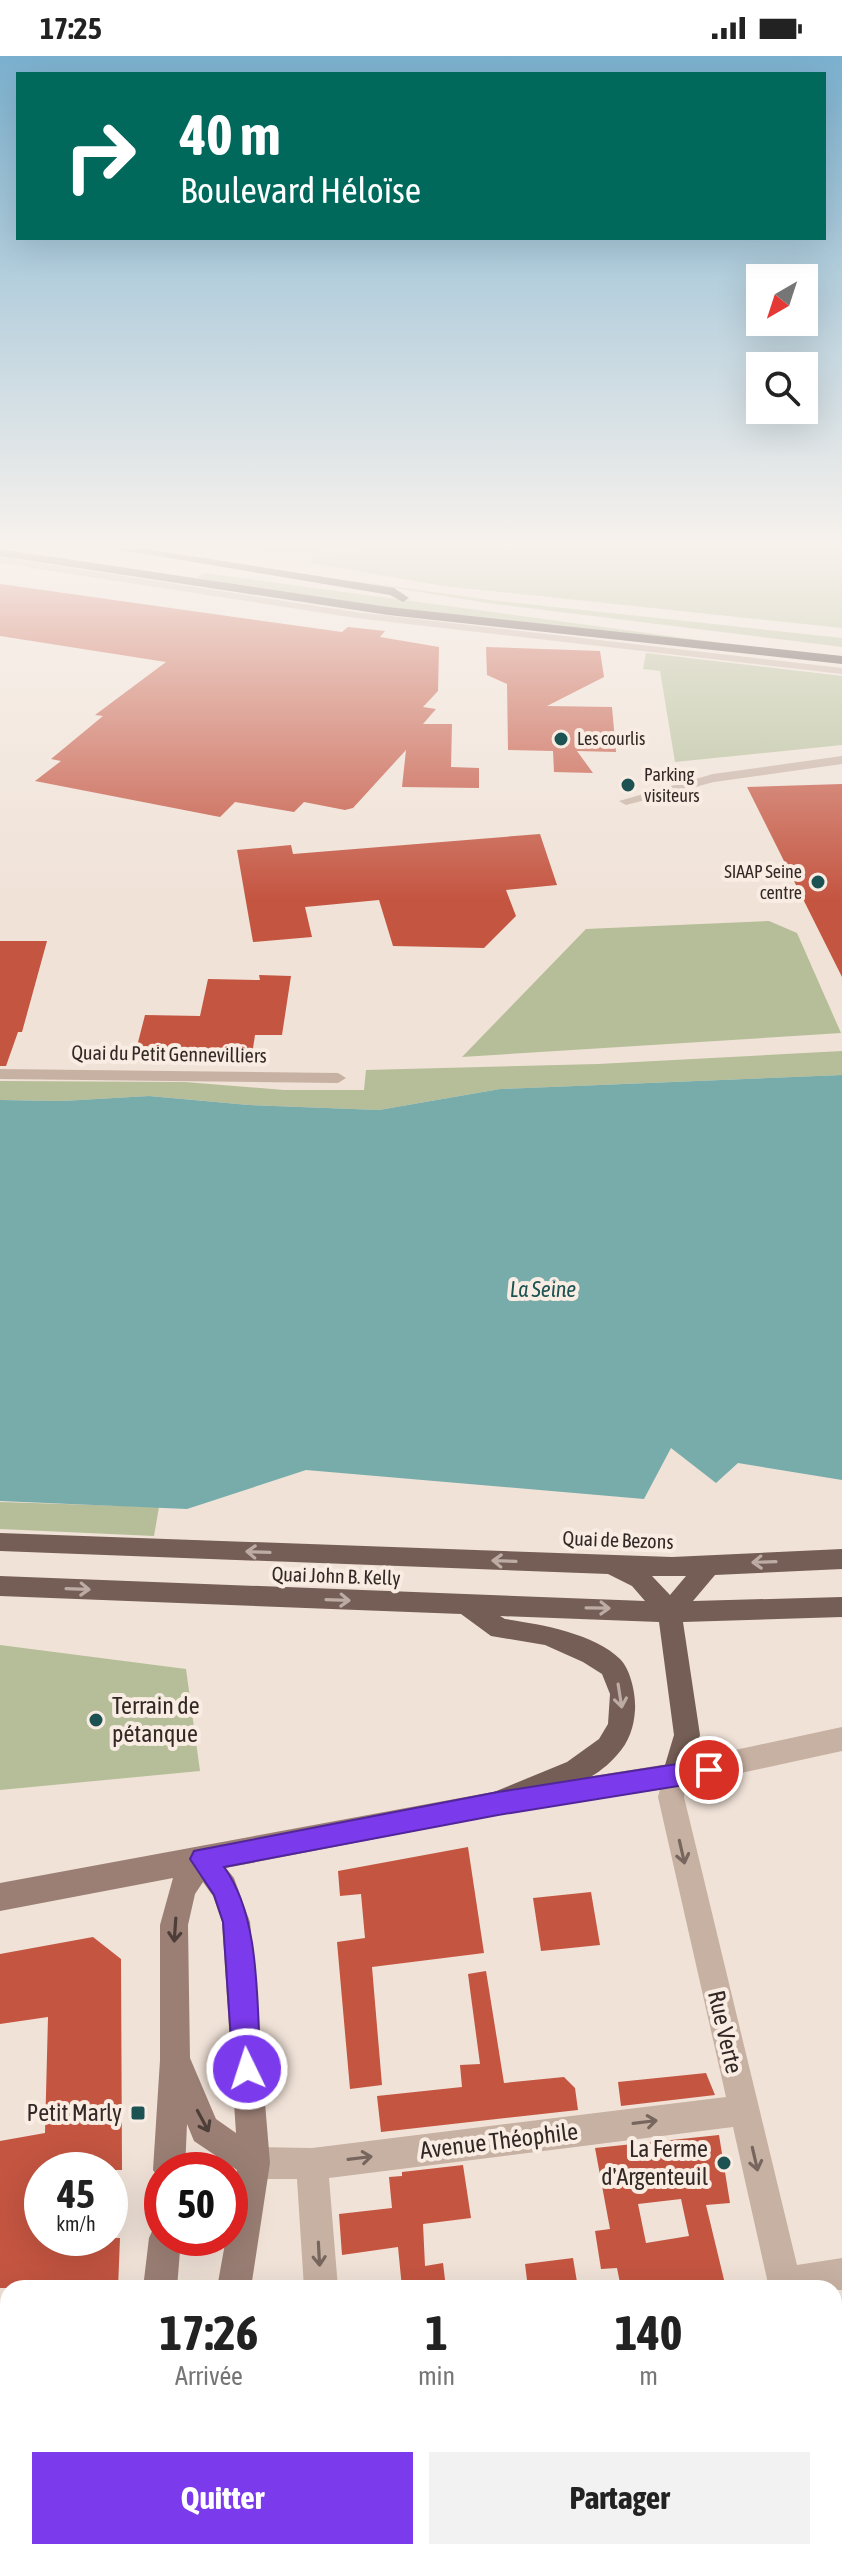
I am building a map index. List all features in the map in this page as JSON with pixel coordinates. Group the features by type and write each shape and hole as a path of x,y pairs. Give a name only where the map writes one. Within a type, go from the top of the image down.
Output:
{"main road":[{"name":"Quai John B. Kelly","path":"0,1542 392,1557"},
{"name":"Quai de Bezons","path":"392,1557 709,1565 842,1559"},
{"path":"0,1897 498,1803 675,1775 687,1735 670,1612 640,1579 609,1564"},
{"path":"670,1612 709,1565"},
{"name":"Quai John B. Kelly","path":"0,1586 670,1612"},
{"path":"468,1606 500,1629 547,1635 592,1654 612,1667 623,1694 621,1726 608,1747 576,1771 498,1803"},
{"path":"670,1612 842,1607"},
{"path":"170,2152 175,2060 174,1925 182,1888 203,1859"},
{"path":"203,1859 224,1888 236,1922 254,2163 235,2280"},
{"path":"175,2060 205,2130 254,2163"},
{"path":"161,2280 163,2256"}],"street":[{"path":"797,666 842,671"},
{"path":"626,801 713,778 842,760"},
{"name":"Quai du Petit Gennevilliers","path":"0,1074 338,1078"},
{"path":"675,1775 842,1739"},
{"name":"Rue Verte","path":"675,1775 671,1797 676,1825 785,2280"},
{"name":"Avenue Théophile","path":"254,2163 312,2164 743,2110"},
{"path":"312,2164 320,2280"},
{"path":"814,2280 842,2274"}],"green space":[{"path":"644,666 756,666 842,676 842,745 675,762 660,671 643,669"},
{"path":"769,921 797,933 841,1033 462,1057 586,929"},
{"path":"842,1051 842,1075 500,1089 379,1110 249,1105 149,1096 62,1101 0,1100 0,1081 185,1082 284,1090 364,1090 366,1070 598,1064"},
{"path":"0,1502 159,1507 154,1536 0,1529"},
{"name":"Terrain de pétanque","path":"0,1645 186,1669 200,1771 0,1790"}],"water":[{"name":"La Seine","path":"842,1075 842,1480 738,1463 716,1483 671,1448 644,1499 306,1470 187,1509 0,1501 0,1100 62,1101 149,1096 249,1105 379,1110 500,1089"}],"building":[{"path":"161,666 439,666 438,691 423,707 436,709 423,724 452,724 451,767 479,768 479,788 402,787 406,750 353,808 345,810 304,802 294,812 235,802 220,817 35,781 61,761 51,759 103,716 95,715"},
{"path":"487,666 602,666 604,677 547,706 612,707 616,752 577,751 593,773 554,772 553,751 508,750 507,684 487,675"},
{"name":"SIAAP Seine centre","path":"842,784 842,977 747,787"},
{"path":"540,834 557,885 506,890 516,916 484,948 393,946 379,900 305,907 312,937 253,942 237,850 291,845 293,854"},
{"path":"0,941 47,941 22,1032 18,1032 6,1066 0,1066"},
{"path":"259,975 291,976 282,1035 255,1035 252,1055 135,1054 145,1015 200,1016 208,979 260,980"},
{"path":"468,1847 484,1953 372,1967 382,2085 350,2089 337,1942 365,1938 361,1894 340,1896 338,1871"},
{"path":"591,1892 600,1945 541,1951 533,1898"},
{"path":"93,1937 121,1959 122,2152 24,2152 24,2256 119,2256 118,2280 0,2280 0,2141 45,2133 48,2017 0,2024 0,1954"},
{"path":"486,1971 504,2083 564,2077 575,2088 578,2110 381,2132 377,2096 462,2087 460,2065 480,2064 468,1974"},
{"path":"706,2073 715,2095 621,2106 618,2082"},
{"path":"719,2135 730,2203 706,2205 724,2280 619,2280 617,2268 601,2269 595,2231 610,2229 595,2148","holes":["681,2199 689,2236 646,2243 638,2204"]},
{"path":"463,2165 471,2218 423,2224 425,2266 443,2263 445,2280 401,2280 398,2247 342,2255 339,2214 392,2208 389,2177 402,2176 402,2172"},
{"path":"573,2258 577,2280 527,2280 525,2264"}],"place":[{"name":"Les courlis","path":"561,739"},
{"name":"Parking visiteurs","path":"628,785"},
{"name":"SIAAP Seine centre","path":"818,882"},
{"name":"Terrain de pétanque","path":"96,1720"},
{"name":"Petit Marly","path":"138,2113"},
{"name":"La Ferme d'Argenteuil","path":"724,2163"}],"route":[{"path":"247,2069 236,1922 224,1888 203,1859 498,1803 709,1770"}]}
